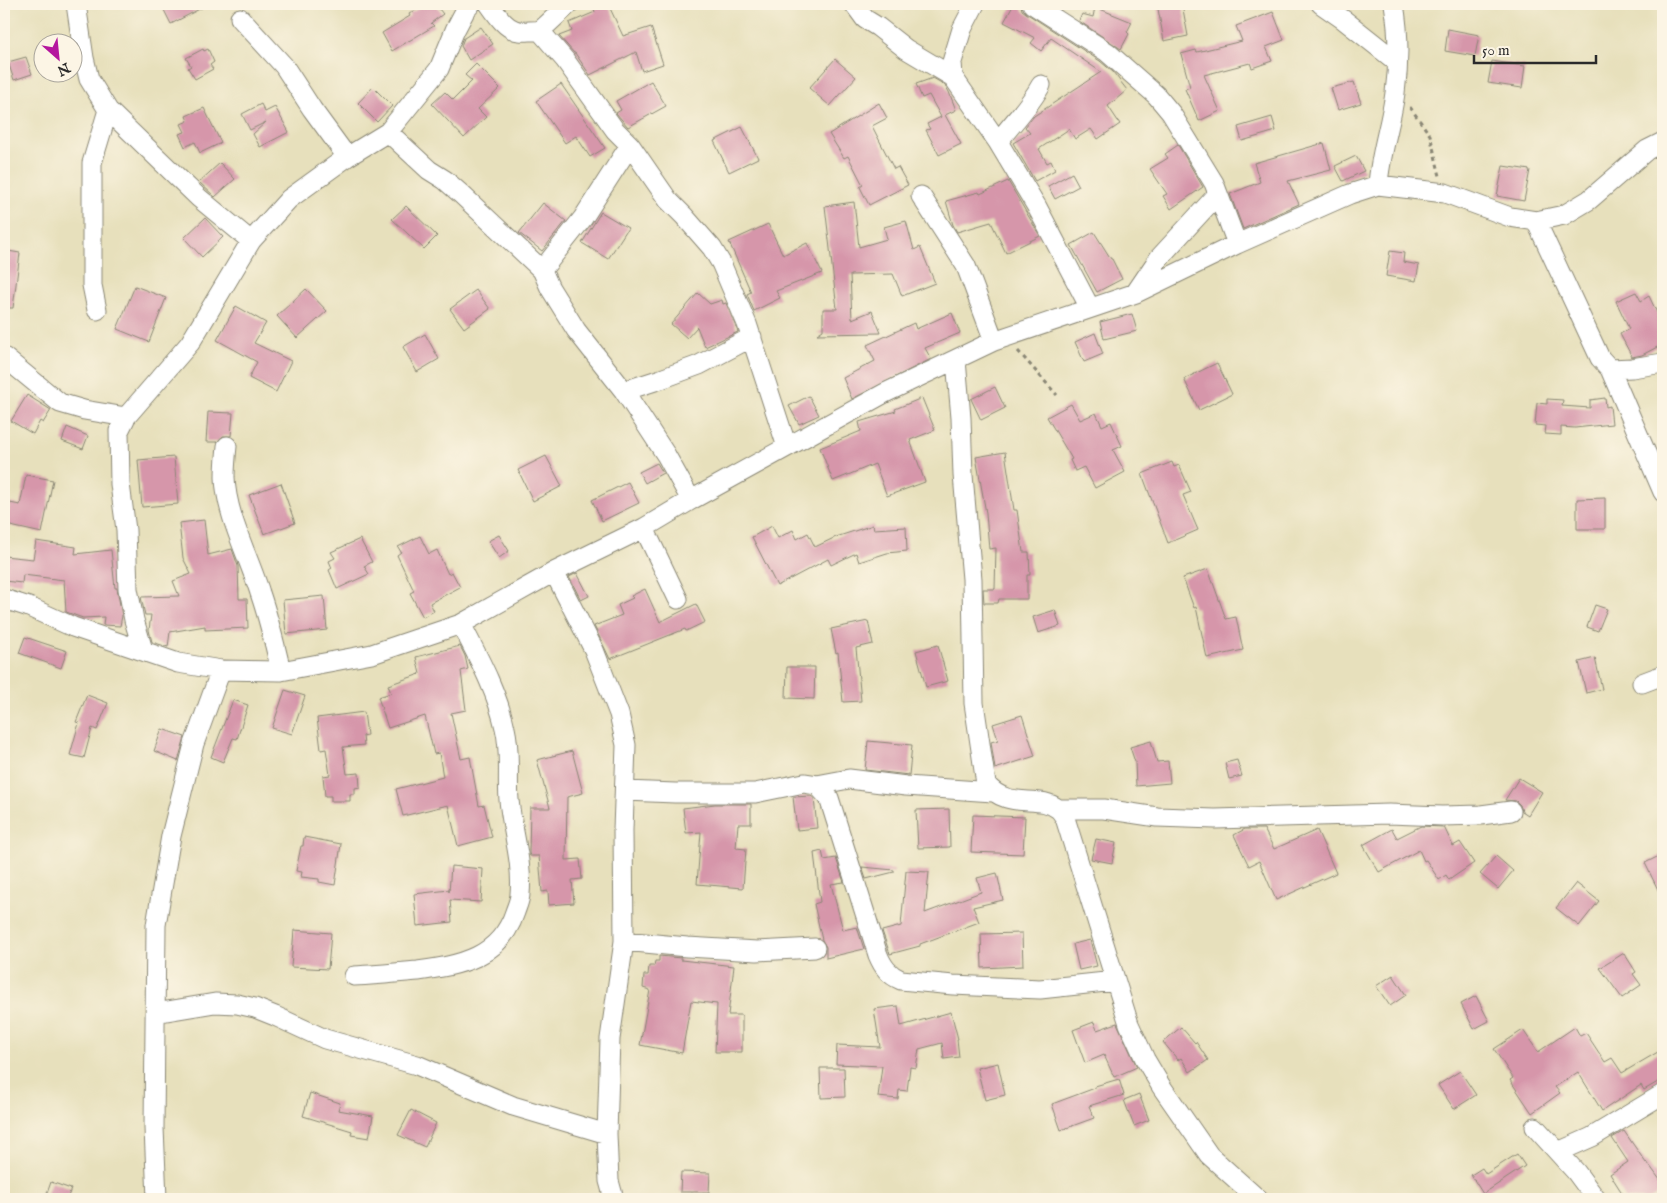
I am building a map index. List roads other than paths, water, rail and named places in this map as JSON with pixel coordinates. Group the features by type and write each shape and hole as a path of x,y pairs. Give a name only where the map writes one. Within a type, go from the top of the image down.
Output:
{"street":[{"path":"76,4 89,79 108,110 199,198 251,241"},
{"path":"143,650 134,620 128,589 126,530 120,484 119,431 126,417 190,343 251,241 289,199 348,157 388,132 439,69 455,30 465,10 471,4"},
{"path":"489,4 509,28 516,31 540,31 565,60 615,130 630,145 668,200 712,248 743,312 787,447"},
{"path":"540,31 569,4"},
{"path":"854,4 865,19 906,50 953,77 998,142 1037,207 1090,308"},
{"path":"953,77 952,62 962,29 974,4"},
{"path":"1032,4 1107,52 1156,95 1171,113 1218,194 1237,244"},
{"path":"1321,4 1397,62"},
{"path":"1378,185 1379,164 1395,93 1398,38 1394,4"},
{"path":"240,18 284,66 312,109 348,157"},
{"path":"998,142 1016,118 1032,102 1041,85"},
{"path":"97,310 92,285 92,163 108,110"},
{"path":"388,132 429,170 445,180 461,194 542,270 550,288 576,330 624,391 666,454 691,500"},
{"path":"4,599 29,606 73,627 178,663 220,670 281,671 372,654 461,624 554,572 644,528 885,393 1001,339 1136,293 1237,244 1350,194 1378,185 1445,193 1510,217 1536,221 1564,214 1589,200 1647,150 1663,142"},
{"path":"542,270 582,218 630,145"},
{"path":"1136,293 1158,258 1218,194"},
{"path":"921,196 966,266 1001,339"},
{"path":"1536,221 1600,358 1610,369 1663,492"},
{"path":"624,391 661,380 699,365 752,337"},
{"path":"4,357 60,403 84,410 126,417"},
{"path":"956,360 972,579 974,703 986,784 993,792"},
{"path":"1610,369 1663,363"},
{"path":"227,446 225,477 227,495 245,554 260,592 274,638 281,671"},
{"path":"644,528 678,599"},
{"path":"554,572 594,650 619,714 626,745 624,941 610,1039 607,1134 609,1181 614,1199"},
{"path":"354,976 391,975 446,967 467,961 487,950 500,939 512,919 520,896 520,873 509,799 506,729 496,695 461,624"},
{"path":"157,1199 154,1128 156,925 171,836 194,744 220,670"},
{"path":"1642,683 1663,675"},
{"path":"625,790 675,793 755,793 804,783 817,784 849,779 906,786 993,792 1014,800 1047,803 1059,809 1104,809 1157,817 1215,819 1379,814 1461,815 1511,811"},
{"path":"817,784 829,798 878,955 888,972 895,977 901,980 953,985 1040,989 1115,980"},
{"path":"1059,809 1065,818 1129,1024 1146,1059 1161,1086 1209,1155 1258,1199"},
{"path":"624,941 687,948 757,951 815,948"},
{"path":"155,1013 215,1004 237,1004 254,1008 325,1039 418,1065 512,1106 607,1134"},
{"path":"1558,1152 1592,1137 1663,1094"},
{"path":"1535,1127 1576,1172 1596,1199"}]}
